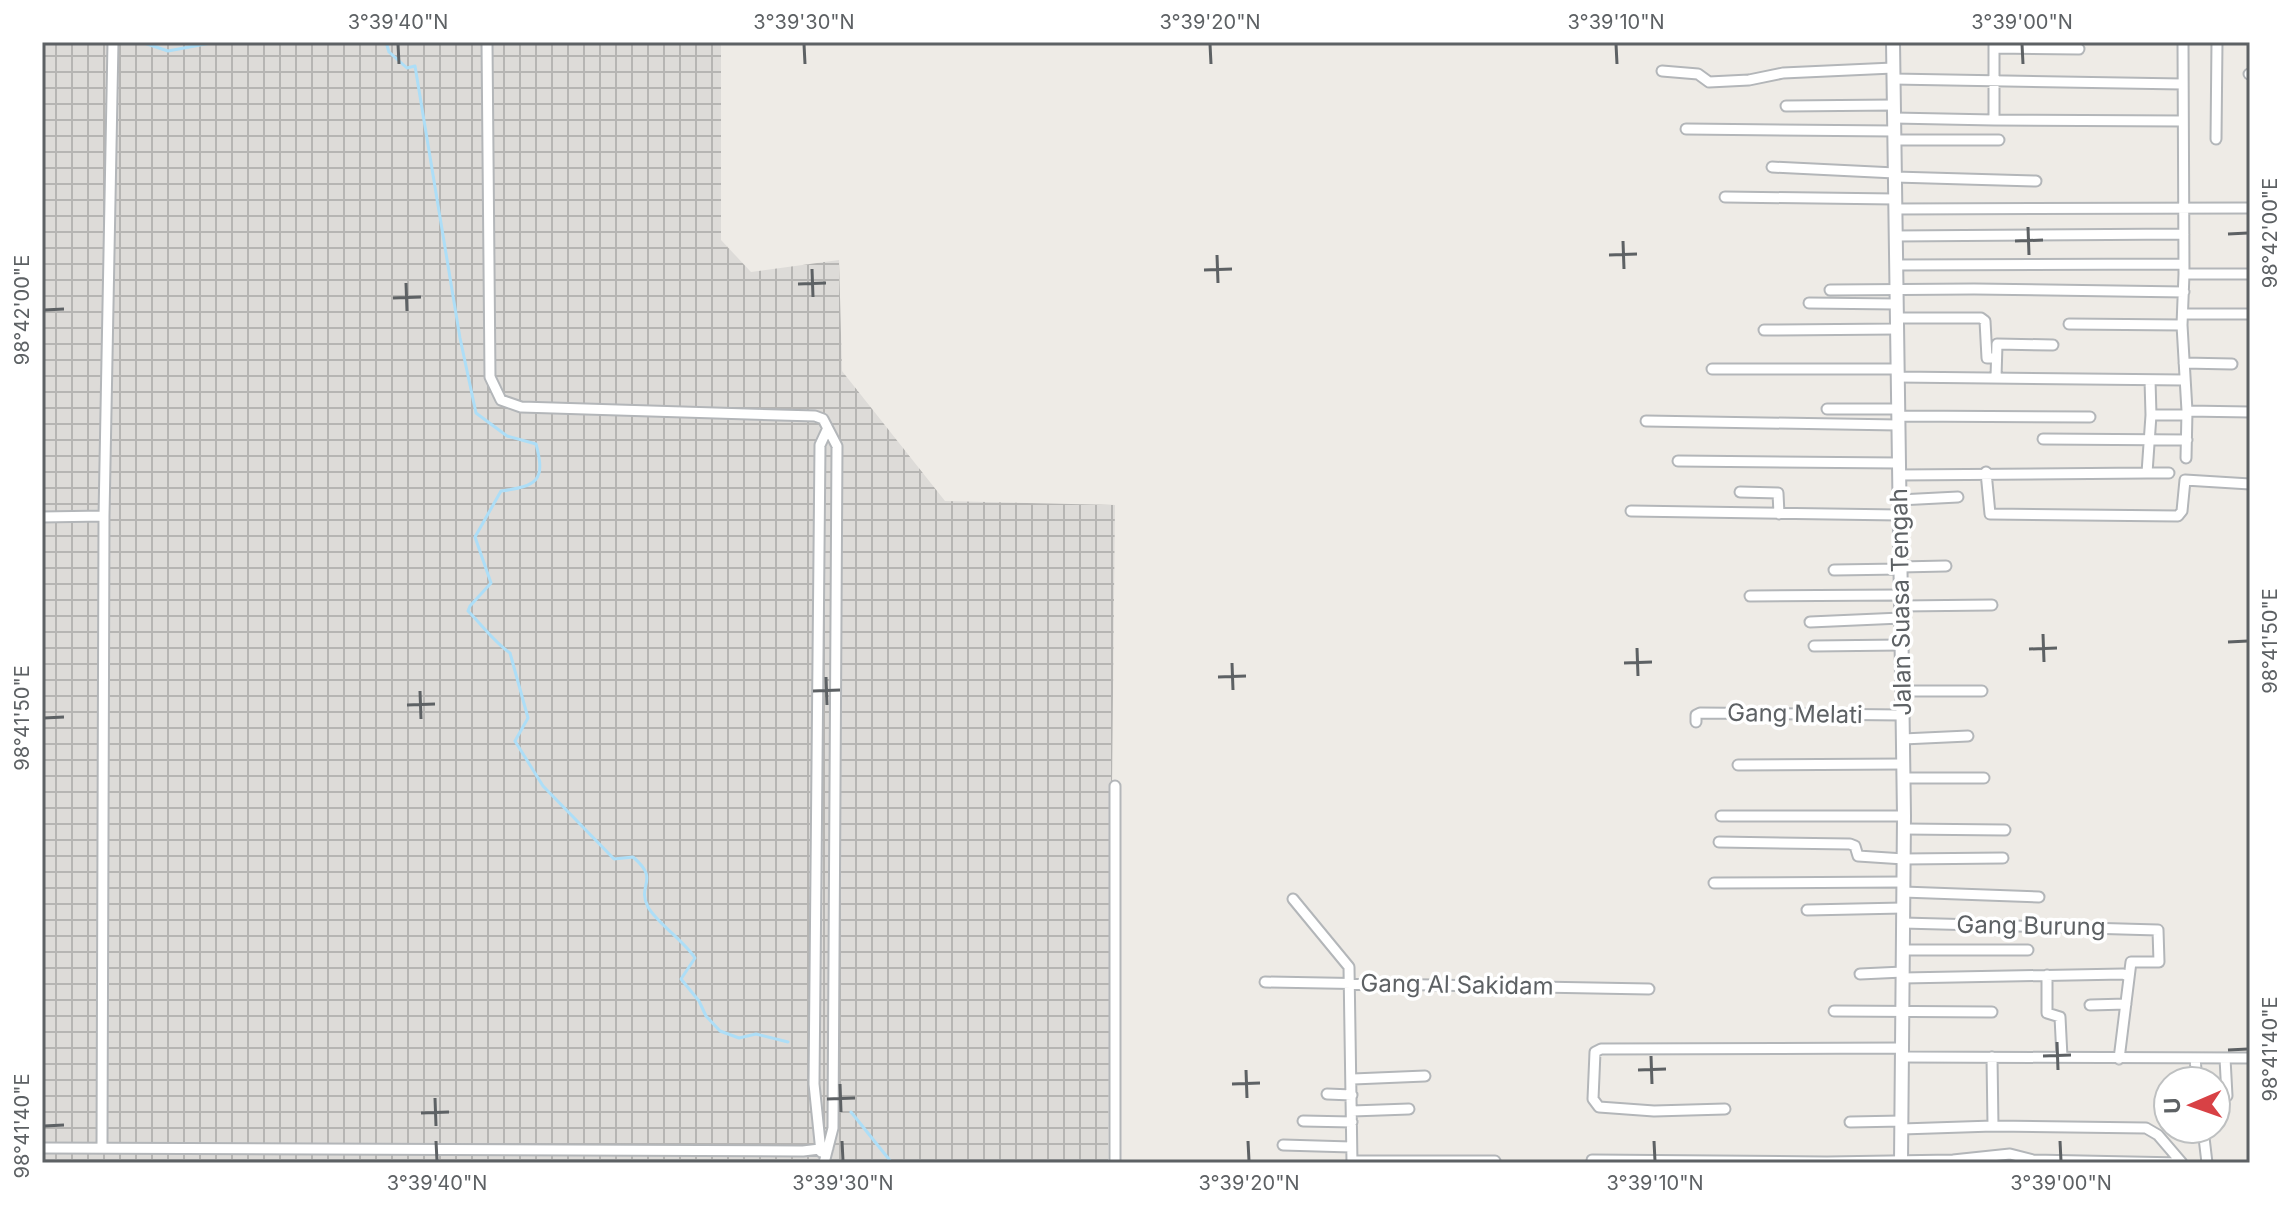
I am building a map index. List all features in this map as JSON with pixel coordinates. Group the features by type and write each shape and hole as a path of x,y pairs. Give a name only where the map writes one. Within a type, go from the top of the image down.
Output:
{"street":[{"path":"102,1148 104,516 113,42"},
{"path":"487,42 490,377 501,400 521,407 815,416 823,419 837,446 834,1114 823,1163"},
{"name":"Jalan Suasa Tengah","path":"1893,42 1904,823 1901,1162"},
{"path":"2183,42 2182,325 2186,458"},
{"path":"2216,139 2217,42"},
{"path":"1994,120 1994,45 2079,49"},
{"path":"1662,71 1698,74 1709,82 1749,80 1783,73 2182,84"},
{"path":"1786,106 1999,140"},
{"path":"1686,129 1994,120 2183,121"},
{"path":"1772,167 2036,181"},
{"path":"1725,197 1895,204 2250,208"},
{"path":"1895,236 2184,234"},
{"path":"1896,265 2184,269 2250,274"},
{"path":"1830,290 2184,292"},
{"path":"1809,303 1896,304"},
{"path":"2183,314 2250,314"},
{"path":"1764,330 1981,318 1985,321 1987,358 1995,358"},
{"path":"2069,324 2182,325"},
{"path":"1996,377 1997,344 2053,345"},
{"path":"2184,363 2232,364"},
{"path":"1712,369 2184,380"},
{"path":"2147,473 2150,380"},
{"path":"1827,409 1898,417"},
{"path":"2151,415 2250,412"},
{"path":"1646,421 2090,417"},
{"path":"824,1149 814,1084 819,461 820,445 827,430"},
{"path":"2043,439 2187,440"},
{"path":"1678,461 1986,472 2169,473"},
{"path":"1986,472 1990,514 2178,516 2182,511 2185,480 2250,484"},
{"path":"1740,492 1778,493 1779,514"},
{"path":"1899,500 1958,497"},
{"path":"1631,511 1899,515"},
{"path":"42,517 104,516"},
{"path":"1834,570 1946,566"},
{"path":"1750,596 1901,606 1992,605"},
{"path":"1810,622 1901,606"},
{"path":"1814,646 1901,645"},
{"path":"1902,691 1982,691"},
{"name":"Gang Melati","path":"1696,722 1696,715 1700,713 1902,715"},
{"path":"1903,739 1968,736"},
{"path":"1738,765 1903,764"},
{"path":"1903,778 1984,778"},
{"path":"1115,786 1115,1163"},
{"path":"1721,816 2005,830"},
{"path":"1719,842 1850,844 1855,846 1858,856 1904,859 2003,858"},
{"path":"1714,883 1903,887 2039,897"},
{"path":"1293,899 1348,964 1353,1079 1352,1162 1495,1161"},
{"path":"1807,910 1903,908"},
{"name":"Gang Burung","path":"1903,923 2158,930 2159,962 2131,962 2128,976"},
{"path":"1903,950 2028,950"},
{"path":"1860,974 2123,974 2128,976 2119,1059"},
{"path":"2047,975 2047,1013 2061,1019 2062,1057"},
{"name":"Gang Al Sakidam","path":"1265,982 1649,989"},
{"path":"2090,1005 2126,1004"},
{"path":"1834,1011 1992,1012"},
{"path":"1725,1109 1654,1111 1599,1107 1593,1099 1595,1052 1601,1049 1645,1048 1902,1052 1992,1057 2250,1058"},
{"path":"1992,1057 1993,1126"},
{"path":"2195,1058 2196,1065"},
{"path":"2225,1058 2225,1065"},
{"path":"1353,1079 1425,1076"},
{"path":"1327,1094 1352,1095"},
{"path":"1352,1111 1409,1109"},
{"path":"1303,1121 1352,1122"},
{"path":"1850,1122 2146,1128 2158,1135 2181,1163"},
{"path":"1283,1145 1351,1147"},
{"path":"42,1148 824,1149"},
{"path":"1592,1160 1901,1162 2010,1154 2022,1160 2181,1163"}],"shaded area":[{"path":"42,42 721,42 721,240 751,272 839,260 842,371 945,501 1115,505 1108,1163 42,1163"}],"waterway":[{"path":"141,42 168,51 216,42"},
{"path":"386,42 389,52 407,68 415,66 460,338 476,413 507,436 536,444 539,456 536,480 523,487 501,491 475,537 491,583 468,611 510,653 528,718 515,741 543,786 614,859 633,857 641,865 647,877 645,899 648,907 695,958 681,979 699,1001 706,1016 720,1031 739,1038 756,1034 788,1042"},
{"path":"851,1112 892,1163"}]}
